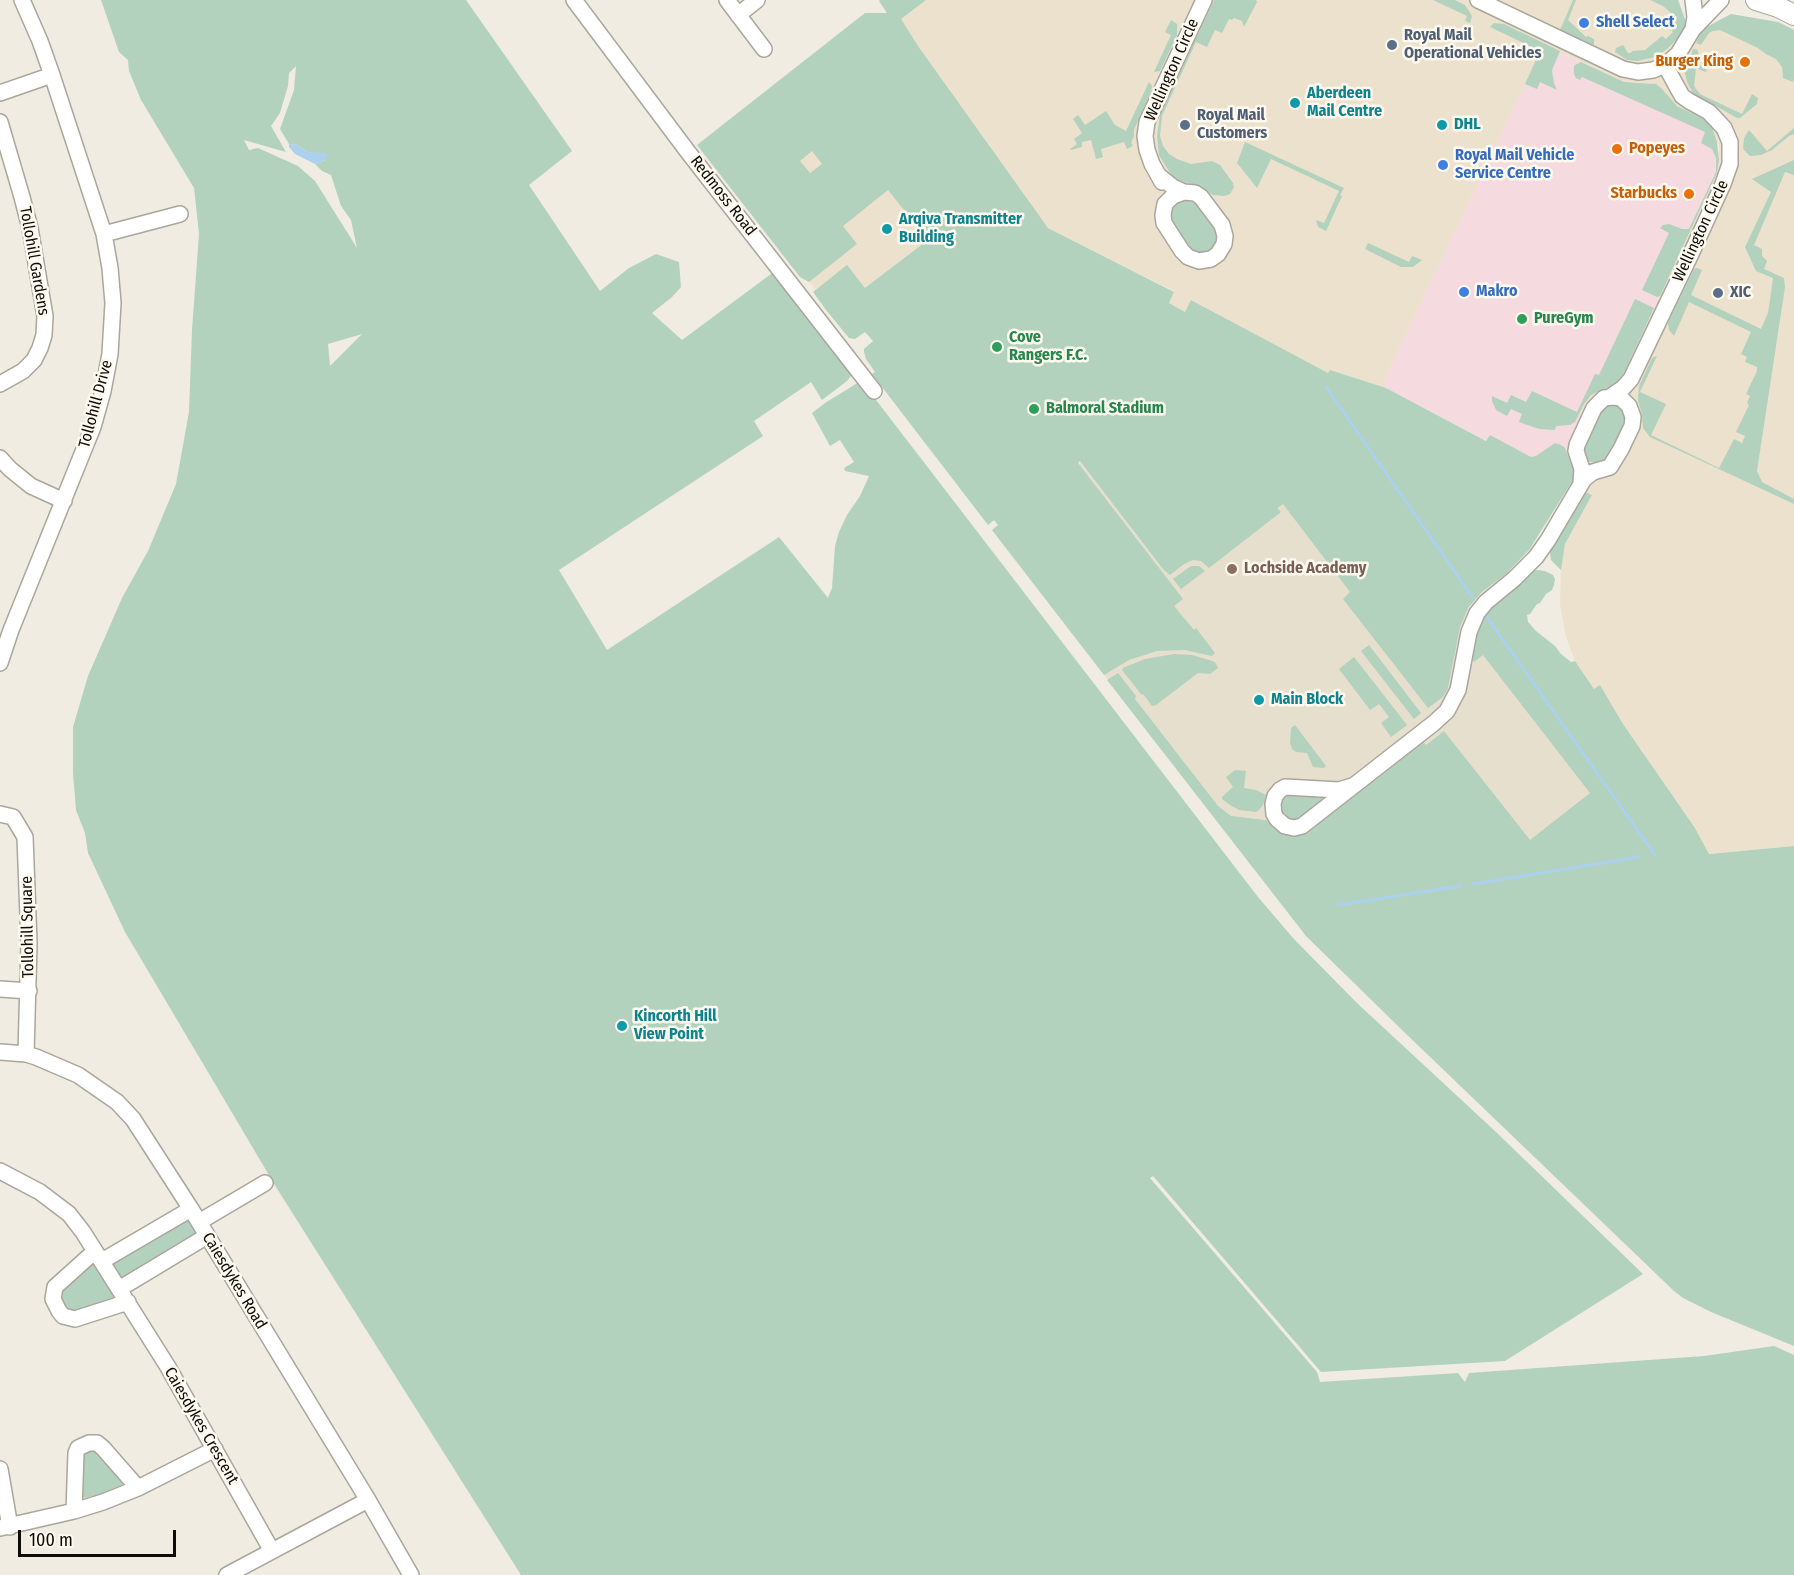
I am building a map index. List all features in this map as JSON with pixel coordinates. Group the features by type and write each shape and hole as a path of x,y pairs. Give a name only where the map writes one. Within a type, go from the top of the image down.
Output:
{"main road":[{"path":"1756,0 1794,15"}],"street":[{"name":"Tollohill Drive","path":"0,663 6,628 64,501 93,427 103,392 110,354 113,303 104,234 52,75 22,0"},
{"name":"Redmoss Road","path":"574,0 874,391"},
{"path":"727,0 764,49"},
{"path":"738,15 757,0"},
{"name":"Wellington Circle","path":"1166,204 1164,190 1147,150 1145,136 1147,122 1204,0"},
{"path":"1478,0 1631,72 1644,72 1665,65 1678,54 1693,29 1720,0"},
{"path":"1693,0 1695,11 1693,29"},
{"name":"Wellington Circle","path":"1610,397 1631,379 1723,184 1731,158 1730,142 1721,123 1705,110 1685,99 1665,65"},
{"path":"0,93 52,75"},
{"name":"Tollohill Gardens","path":"0,122 27,218 45,316 44,335 34,360 23,370 0,384"},
{"path":"1158,175 1184,192 1195,193 1201,197 1222,225 1225,240 1215,257 1199,261 1185,255 1164,223 1163,215 1166,204 1173,196 1184,192"},
{"path":"104,234 180,214"},
{"name":"Wellington Circle","path":"1629,406 1631,379"},
{"path":"1352,786 1339,790 1287,786 1275,796 1274,813 1284,825 1290,828 1299,827 1434,723 1447,711 1458,690 1469,632 1477,613 1486,602 1536,558 1587,475 1610,467 1621,449 1633,420 1633,414 1621,398 1601,399 1594,408 1576,445 1582,475 1581,483"},
{"path":"0,458 31,486 64,501"},
{"path":"1580,461 1585,467 1598,470"},
{"name":"Tollohill Square","path":"0,814 13,817 25,837 29,943 26,1054"},
{"path":"0,989 28,991"},
{"name":"Caiesdykes Road","path":"0,1052 26,1054 78,1075 117,1102 133,1119 195,1215 411,1575"},
{"name":"Caiesdykes Crescent","path":"0,1171 34,1188 54,1202 69,1214 83,1232 168,1367 272,1551"},
{"path":"207,1236 123,1295 75,1319 63,1316 53,1299 55,1287 59,1282 99,1256 265,1183"},
{"path":"74,1511 76,1452 78,1448 89,1443 97,1443 103,1448 138,1488"},
{"path":"0,1469 5,1527 103,1502 138,1488 215,1449"},
{"path":"227,1575 368,1500"}],"shaded area":[{"path":"906,0 1678,0 1686,22 1703,29 1731,14 1783,24 1794,30 1794,846 1709,854 1695,828 1623,724 1600,686 1594,689 1575,661 1566,637 1560,604 1561,570 1565,544 1592,495 1569,484 1574,471 1567,453 1587,398 1624,373 1717,173 1719,145 1712,127 1705,120 1677,106 1650,83 1624,82 1544,44 1384,380 1386,388 1330,371 1328,374 1192,300 1185,312 1169,303 1174,291 1048,228 1028,204 852,329 809,282 800,277 697,145 865,13 888,13"},
{"path":"1544,44 1624,82 1715,136 1717,173 1624,373 1579,416 1567,453 1569,484 1386,388 1384,380"},
{"name":"Lochside Academy","path":"1239,340 1291,354 1477,621 1602,791 1526,849 1258,874 992,530"}],"green space":[{"path":"101,0 466,0 572,151 529,185 600,291 629,268 656,254 679,262 681,287 652,313 682,340 775,271 851,372 851,376 822,400 811,382 754,421 763,436 559,570 607,650 779,537 828,598 832,588 835,546 839,532 869,476 845,471 844,468 854,462 840,440 830,446 812,413 859,382 863,383 1258,897 1293,938 1357,1003 1496,1132 1643,1274 1505,1361 1321,1372 1153,1176 1150,1178 1317,1372 1320,1382 1458,1373 1465,1382 1469,1373 1704,1356 1774,1346 1794,1355 1794,1575 521,1575 276,1187 125,932 88,853 85,833 76,810 73,727 88,676 122,598 148,551 176,484 189,412 199,234 194,188 141,100 129,71 128,60 119,52","holes":["296,66 294,90 280,129 289,144 298,145 307,152 315,153 326,160 315,164 322,171 331,175 341,206 351,220 357,248 315,181 298,166 258,148 249,150 244,140 286,152 271,126 280,113 288,86 289,73","362,334 330,366 328,344"]},
{"path":"926,0 901,19 1048,228 1174,292 1169,303 1185,312 1191,300 1328,373 1330,370 1386,388 1486,441 1490,435 1531,457 1555,443 1565,448 1574,471 1573,480 1529,550 1507,573 1481,593 1468,608 1460,627 1448,688 1443,697 1428,708 1343,599 1350,592 1283,504 1277,508 1281,512 1209,568 1201,561 1193,560 1170,575 1080,461 1078,463 1183,599 1174,606 1194,630 1196,628 1215,653 1212,656 1185,650 1157,651 1129,660 1104,675 992,530 998,525 994,520 988,525 872,374 875,372 866,359 864,349 873,341 865,332 855,339 849,338 813,292 847,265 865,288 928,240 888,190 843,226 857,244 809,282 800,277 697,145 865,13 887,13 879,1","holes":["812,151 822,164 810,173 800,161"]},
{"path":"1214,0 1256,0 1257,2 1244,27 1242,21 1229,19 1222,33 1215,30 1207,47 1196,42 1162,116 1160,136 1163,146 1177,159 1191,164 1212,161 1220,165 1234,187 1230,194 1224,196 1213,195 1176,179 1159,155 1157,136 1160,115"},
{"path":"1433,0 1455,0 1465,5 1472,16 1470,23 1465,21 1467,16"},
{"path":"1573,0 1576,0 1568,20 1586,37 1594,39 1594,45 1560,30"},
{"path":"1650,0 1678,0 1686,22 1685,26 1677,39 1656,57 1637,61 1627,60 1615,52 1616,48 1623,45 1628,53 1645,50 1662,36 1666,39 1673,32 1670,28 1673,21 1671,13"},
{"path":"1731,14 1778,22 1794,30 1793,82 1783,78 1782,67 1776,59 1720,30 1709,33 1701,45 1696,43 1703,29"},
{"path":"1171,20 1177,24 1177,35 1160,71 1154,72 1171,35 1165,32"},
{"path":"1494,23 1504,24 1560,51 1552,70 1557,90 1540,82 1537,89 1525,84 1540,51 1490,27"},
{"path":"1693,49 1698,51 1699,64 1707,70 1706,72 1696,68 1694,86 1700,94 1742,114 1752,94 1758,98 1757,104 1737,118 1693,93 1685,73"},
{"path":"1581,62 1624,82 1656,84 1677,106 1705,120 1712,127 1717,142 1719,160 1717,173 1660,296 1657,297 1642,290 1669,233 1660,228 1669,224 1689,229 1716,172 1716,158 1712,149 1701,143 1705,132 1582,77 1580,80 1576,78 1574,67"},
{"path":"1149,82 1152,86 1151,91 1134,130 1131,147 1127,149 1124,142 1101,149 1103,157 1096,159 1091,140 1082,142 1082,147 1070,149 1077,144 1074,139 1082,133 1073,119 1078,115 1085,125 1106,111 1115,125 1126,131"},
{"path":"1794,128 1794,134 1761,155 1750,156 1743,149 1744,138 1749,130 1767,151"},
{"path":"1245,142 1344,188 1326,231 1318,227 1316,220 1324,223 1339,191 1271,159 1257,188 1237,163"},
{"path":"1794,160 1794,175 1785,172 1754,245 1762,249 1762,256 1767,261 1764,269 1784,278 1785,287 1757,471 1762,482 1794,499 1794,504 1650,437 1643,428 1638,400 1639,386 1652,358 1657,356 1640,392 1666,404 1651,435 1719,468 1734,439 1742,443 1745,436 1736,432 1749,405 1747,403 1750,396 1746,394 1757,371 1757,367 1745,362 1747,357 1741,354 1751,332 1689,302 1674,336 1669,330 1668,323 1694,269 1697,268 1702,270 1691,295 1761,329 1768,313 1773,278 1756,271 1745,247 1771,192 1752,179"},
{"path":"1184,200 1196,203 1217,234 1216,245 1211,251 1200,254 1193,251 1173,224 1172,208"},
{"path":"1368,243 1409,262 1412,256 1422,260 1413,267 1401,267 1365,249"},
{"path":"1635,299 1654,308 1624,373 1615,384 1591,395 1575,422 1570,425 1556,426 1555,430 1539,429 1519,422 1522,414 1511,409 1507,416 1496,410 1492,396 1507,403 1511,395 1526,402 1532,391 1577,412 1595,374 1599,375"},
{"path":"1612,404 1619,407 1625,414 1622,430 1606,459 1599,463 1591,462 1587,460 1583,448 1595,417 1605,405"},
{"path":"1581,490 1592,495 1565,544 1561,570 1551,560 1549,548"},
{"path":"1191,566 1199,566 1205,571 1181,589 1173,579"},
{"path":"1537,570 1553,575 1554,585 1552,590 1527,615 1528,622 1561,654 1571,662 1575,661 1594,689 1600,685 1623,724 1695,828 1709,854 1794,846 1794,1346 1711,1312 1674,1291 1402,1030 1306,936 1107,680 1118,673 1136,696 1135,699 1218,806 1231,816 1265,820 1283,830 1422,740 1426,745 1444,731 1530,840 1590,793 1483,655 1474,662 1470,654 1483,612 1532,571"},
{"path":"1369,645 1421,713 1414,719 1361,651"},
{"path":"1174,654 1192,655 1209,660 1215,662 1218,668 1210,674 1198,673 1152,706 1122,670 1145,659"},
{"path":"1354,657 1407,725 1391,737 1381,723 1389,717 1379,704 1370,710 1339,669"},
{"path":"1295,725 1326,766 1324,768 1313,767 1307,753 1296,752 1292,749 1291,728"},
{"path":"1235,770 1246,771 1244,788 1266,795 1263,805 1256,812 1239,810 1222,799 1233,787 1226,777"},
{"path":"1291,791 1328,796 1295,823 1281,818 1280,798"},
{"path":"191,1209 207,1236 119,1289 128,1302 69,1319 55,1287 95,1251 102,1260"},
{"path":"95,1449 123,1482 122,1485 85,1498 81,1495 83,1451"}],"water":[{"path":"289,144 298,145 307,152 327,153 326,160 315,164 295,154"}],"waterway":[{"path":"1326,387 1473,598"},
{"path":"1486,616 1655,855"},
{"path":"1473,884 1639,857"},
{"path":"1339,905 1461,886"}],"place":[{"name":"Shell Select","path":"1584,23"},
{"name":"Royal Mail Operational Vehicles","path":"1392,45"},
{"name":"Burger King","path":"1745,62"},
{"name":"Aberdeen Mail Centre","path":"1295,103"},
{"name":"Royal Mail Customers","path":"1185,125"},
{"name":"DHL","path":"1442,125"},
{"name":"Popeyes","path":"1617,149"},
{"name":"Royal Mail Vehicle Service Centre","path":"1443,165"},
{"name":"Starbucks","path":"1689,194"},
{"name":"Arqiva Transmitter Building","path":"887,229"},
{"name":"Makro","path":"1464,292"},
{"name":"XIC","path":"1718,293"},
{"name":"PureGym","path":"1522,319"},
{"name":"Cove Rangers F.C.","path":"997,347"},
{"name":"Balmoral Stadium","path":"1034,409"},
{"name":"Lochside Academy","path":"1232,569"},
{"name":"Main Block","path":"1259,700"},
{"name":"Kincorth Hill View Point","path":"622,1026"}]}
